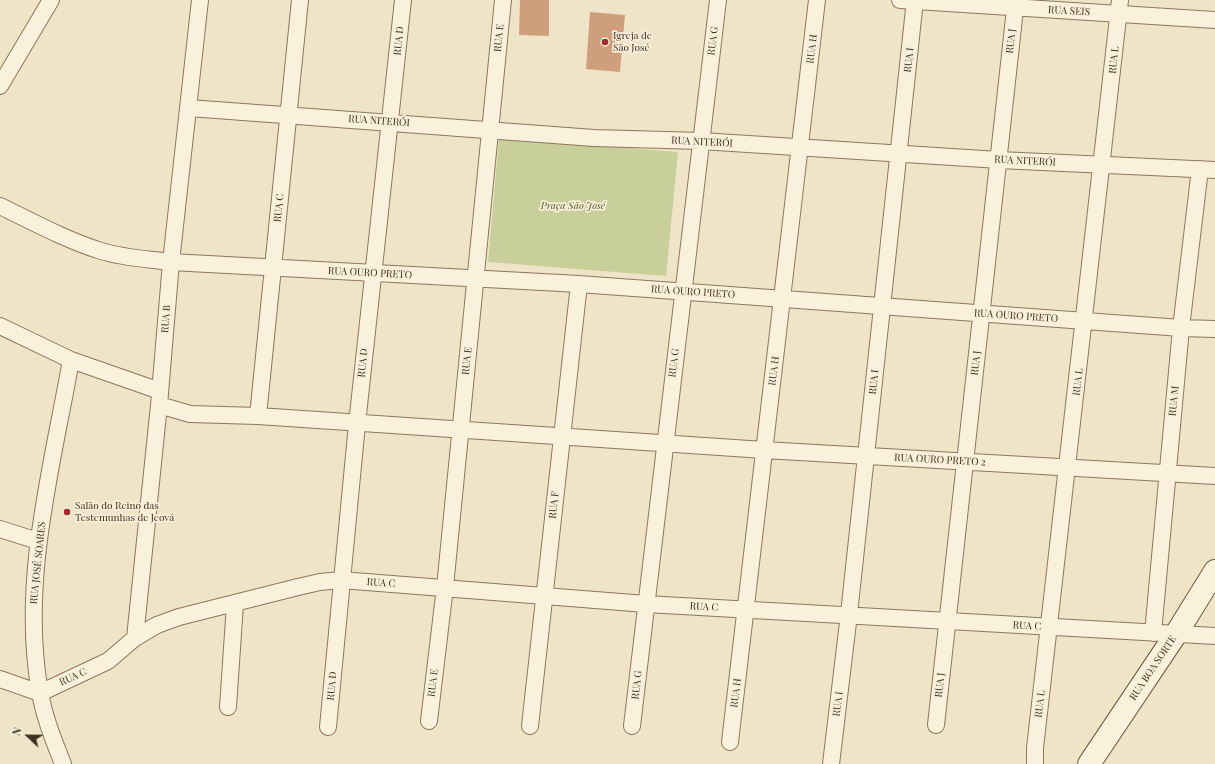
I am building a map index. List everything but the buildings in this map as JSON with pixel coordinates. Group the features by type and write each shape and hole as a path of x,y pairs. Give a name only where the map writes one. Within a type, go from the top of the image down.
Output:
{"street":[{"path":"0,86 51,0"},
{"name":"RUA B","path":"135,638 160,398 171,262 200,0"},
{"name":"RUA C","path":"258,416 300,0"},
{"name":"RUA D","path":"328,727 357,424 403,0"},
{"name":"RUA E","path":"429,721 445,587 503,0"},
{"name":"RUA G","path":"632,726 718,0"},
{"name":"RUA H","path":"730,742 817,0"},
{"name":"RUA SEIS","path":"910,0 1119,7 1215,20"},
{"name":"RUA I","path":"831,764 850,614 899,154 910,0"},
{"name":"RUA J","path":"936,725 946,621 966,461 1015,4"},
{"name":"RUA L","path":"1035,764 1035,748 1085,321 1119,7"},
{"name":"RUA NITERÓI","path":"189,108 490,129 594,138 701,141 999,160 1208,170"},
{"name":"RUA M","path":"1153,633 1166,474 1181,328 1208,170"},
{"name":"RUA OURO PRETO","path":"0,206 59,234 102,251 127,257 171,262 273,269 579,284 982,314 1215,329"},
{"name":"RUA F","path":"530,726 579,284"},
{"path":"0,326 71,360 160,398 190,414 258,416 357,424 562,435 665,443"},
{"name":"RUA JOSÉ SOARES","path":"63,764 51,733 40,693 32,613 33,583 38,542 71,360"},
{"name":"RUA OURO PRETO 2","path":"665,443 1215,476"},
{"path":"0,529 38,542"},
{"name":"RUA BOA SORTE","path":"1089,764 1176,634 1215,571"},
{"name":"RUA C","path":"40,693 108,661 135,638 157,625 179,617 320,582 341,580 646,604 850,614 946,621 1215,636"},
{"path":"228,707 235,604"},
{"path":"0,679 40,693"}],"green space":[{"name":"Praça São José","path":"499,137 678,152 666,276 488,262"}],"place":[{"name":"Igreja de São José","path":"605,42"},
{"name":"Salão do Reino das Testemunhas de Jeová","path":"67,512"}]}
